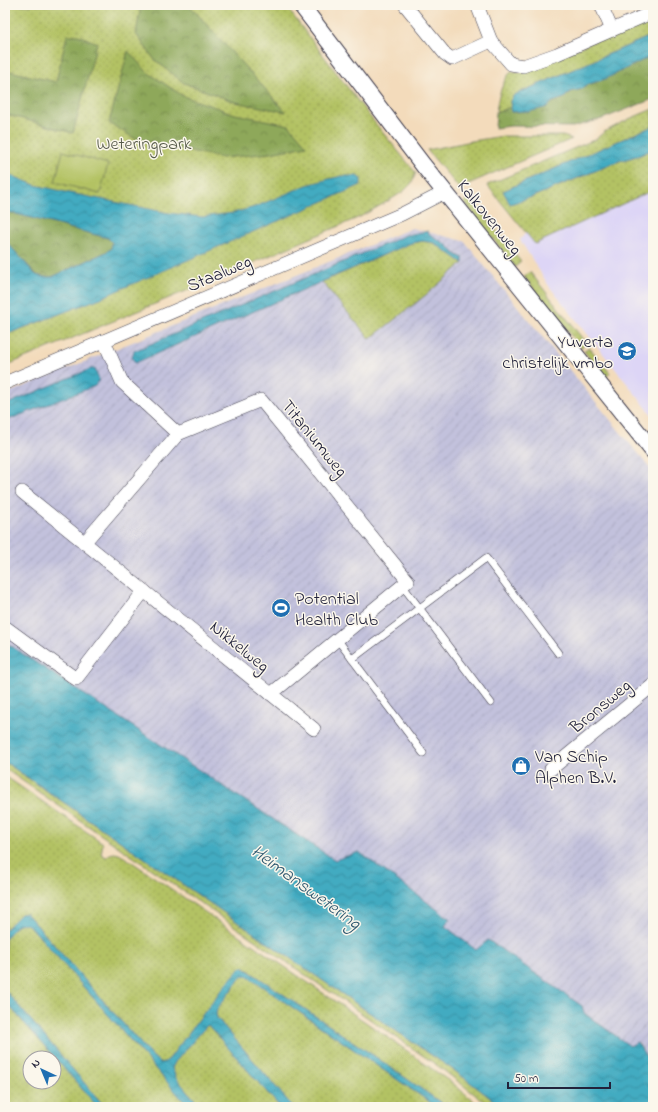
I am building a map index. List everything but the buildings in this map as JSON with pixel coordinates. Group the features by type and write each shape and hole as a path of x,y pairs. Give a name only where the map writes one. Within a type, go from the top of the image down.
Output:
{"street":[{"name":"Kalkovenweg","path":"302,5 445,192 653,451"},
{"path":"404,5 445,54 452,59 491,41"},
{"path":"477,5 491,41 511,64 523,66 557,54 653,12"},
{"path":"601,5 612,30"},
{"name":"Staalweg","path":"5,383 402,214 445,192"},
{"path":"84,543 178,434 122,382 104,341"},
{"name":"Titaniumweg","path":"178,434 261,400 408,581 402,586"},
{"name":"Nikkelweg","path":"22,492 314,729"},
{"path":"270,694 402,586"},
{"path":"5,627 76,679 144,591"},
{"name":"Bronsweg","path":"551,769 653,685"}],"lane":[{"path":"352,659 486,558 558,653"},
{"path":"402,586 491,703"},
{"path":"337,639 423,753"}],"shaded area":[{"name":"Yuverta christelijk vmbo","path":"653,174 653,416 549,286 520,240 531,226"},
{"name":"Heimanswetering","path":"412,228 464,241 653,472 653,1067 638,1042 630,1046 584,1013 489,940 476,950 445,926 450,919 359,852 335,860 5,642 5,394"}],"green space":[{"name":"Weteringpark","path":"5,5 285,5 371,118 416,173 411,184 404,191 360,217 5,366 5,335 59,314 5,261"},
{"path":"141,5 189,5 286,112 235,102 184,83 154,59 136,34"},
{"path":"653,16 653,35 514,95 510,101 511,107 496,113 501,90 505,80 512,71 520,73"},
{"path":"67,35 78,35 97,43 73,133 5,114 5,70 56,82"},
{"path":"128,51 147,72 183,96 235,114 289,125 307,146 270,153 222,158 134,138 109,123"},
{"path":"653,55 653,99 602,119 573,127 511,126 495,128 496,113 511,107 511,112 518,112 564,98 570,92 605,79"},
{"path":"653,109 653,126 503,191 532,197 619,161 640,155 653,149 653,190 535,244 487,185 596,139 604,132"},
{"path":"503,136 563,136 572,139 459,188 427,150 472,141"},
{"path":"63,151 108,164 100,194 55,182"},
{"path":"470,197 521,262 515,267 464,202"},
{"path":"5,211 108,238 112,242 112,249 52,277 37,275 5,241"},
{"path":"423,241 434,243 463,263 427,294 370,339 322,282 411,243"},
{"path":"530,272 586,343 581,348 524,277"},
{"path":"589,347 610,373 605,378 584,351"},
{"path":"5,762 458,1073 502,1107 491,1107 438,1066 5,769"},
{"path":"5,776 103,843 101,854 106,857 112,853 123,856 396,1043 456,1086 481,1107 447,1107 243,967 222,989 169,1059 160,1063 149,1053 26,913 21,914 5,930"},
{"path":"26,923 31,927 189,1107 105,1107 62,1057 62,1050 56,1050 5,990 5,939 18,924"},
{"path":"244,975 437,1107 293,1107 217,1018 217,1009"},
{"path":"5,1001 48,1050 22,1050 22,1090 62,1090 62,1066 98,1107 5,1107"},
{"path":"208,1025 280,1107 201,1107 176,1078 172,1068 175,1062"}],"water":[{"path":"653,35 653,55 605,79 586,85 582,89 570,92 564,98 552,102 548,107 528,112 511,112 510,101 514,95"},
{"path":"653,126 653,149 640,155 619,161 532,197 510,204 503,191"},
{"path":"5,173 35,185 70,193 169,213 202,217 233,213 255,207 307,185 342,176 357,176 361,179 361,185 98,299 5,335 5,240 36,275 43,277 52,277 104,253 111,249 112,242 108,238 5,211"},
{"path":"428,231 428,233 463,258 463,263 434,243 423,241 411,243 135,363 132,357 134,351 406,235"},
{"path":"90,369 95,369 99,380 95,386 5,421 5,405"},
{"path":"5,642 335,860 359,852 450,919 445,926 476,950 488,940 582,1006 584,1013 630,1046 637,1042 653,1067 653,1107 502,1107 458,1073 5,762"},
{"path":"26,913 149,1053 160,1063 169,1059 222,989 240,968 243,967 447,1107 437,1107 244,975 217,1009 217,1018 293,1107 280,1107 208,1025 175,1062 172,1068 176,1078 201,1107 189,1107 31,927 23,923 19,924 5,939 5,930 21,914"},
{"path":"5,990 56,1050 48,1050 5,1001"},
{"path":"62,1057 105,1107 98,1107 62,1066"}],"place":[{"name":"Yuverta christelijk vmbo","path":"627,351"},
{"name":"Potential Health Club","path":"281,608"},
{"name":"Van Schip Alphen B.V.","path":"521,766"}]}
